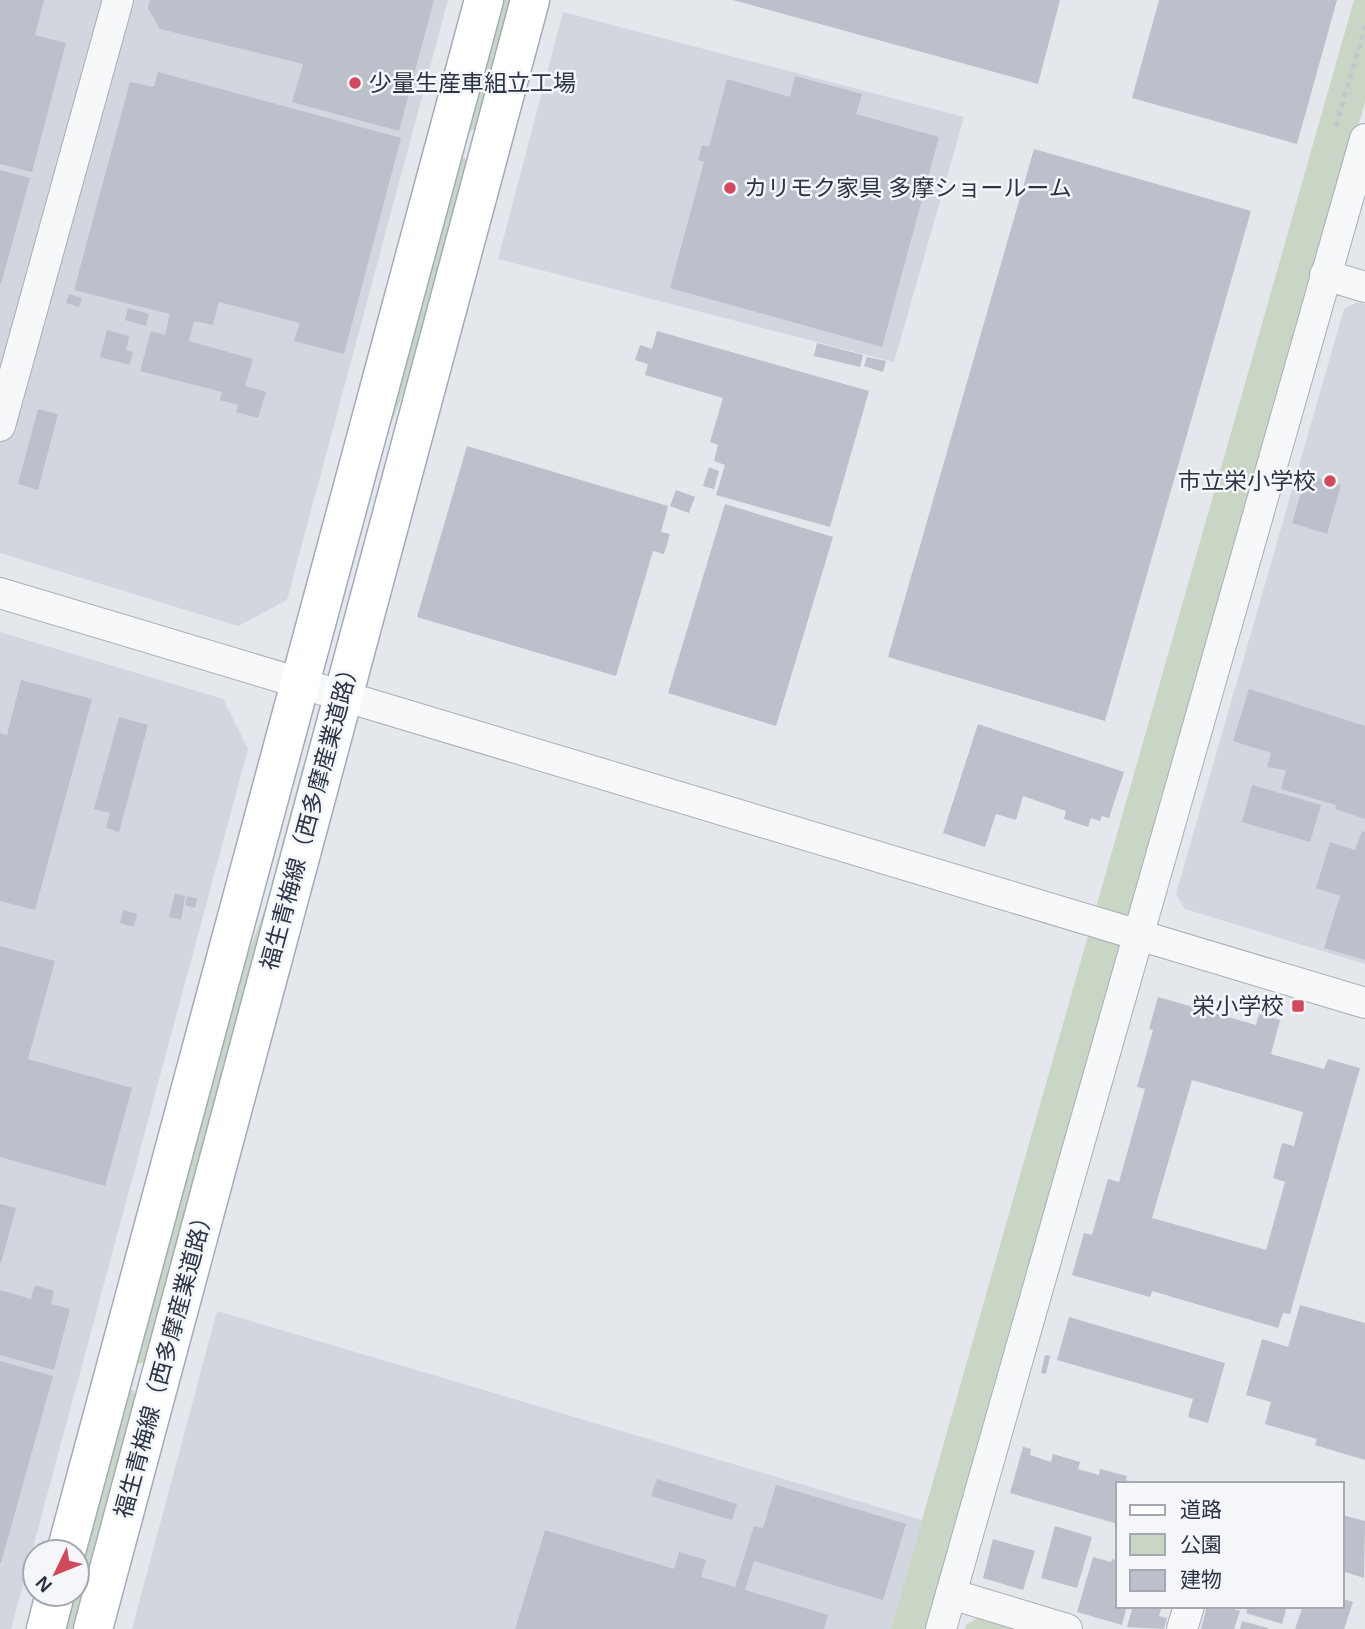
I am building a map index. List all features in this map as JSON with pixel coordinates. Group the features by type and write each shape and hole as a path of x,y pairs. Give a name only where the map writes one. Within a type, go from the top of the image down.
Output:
{"main road":[{"name":"福生青梅線（西多摩産業道路）","path":"70,1538 484,0"},
{"name":"福生青梅線（西多摩産業道路）","path":"93,1629 530,0"},
{"path":"46,1629 51,1608"}],"street":[{"path":"0,426 118,0"},
{"path":"940,1629 1365,139"},
{"path":"1325,275 1365,287"},
{"path":"0,593 1365,1003"},
{"path":"951,1594 1067,1629"},
{"path":"1182,1629 1188,1608"}],"shaded area":[{"path":"0,0 448,0 287,600 238,626 0,553"},
{"name":"カリモク家具 多摩ショールーム","path":"563,12 964,117 894,362 498,259"},
{"name":"市立栄小学校","path":"1357,302 1365,304 1365,964 1185,909 1176,894 1344,309"},
{"path":"0,632 223,699 248,749 36,1538 21,1538 21,1592 11,1629 0,1629"},
{"path":"217,1311 922,1520 891,1629 132,1629"}],"green space":[{"path":"501,0 510,0 476,128 471,131 468,130"},
{"path":"1354,0 1365,0 1365,102 1315,278 927,1629 891,1629"},
{"path":"462,156 467,161 409,378 380,452"},
{"path":"303,765 308,766 269,910 249,972 144,1362 138,1364 135,1361 233,993 265,909"},
{"path":"128,1389 134,1391 135,1395 91,1558 91,1538 87,1538"},
{"path":"68,1608 78,1608 72,1629 63,1629"},
{"path":"979,1617 1018,1629 965,1629 966,1625"}],"building":[{"path":"0,0 44,0 35,35 66,43 32,172 0,164"},
{"name":"少量生産車組立工場","path":"150,0 434,0 399,131 292,102 303,64 160,29 148,8"},
{"path":"733,0 1060,0 1038,84"},
{"path":"1159,0 1337,0 1297,144 1132,98"},
{"path":"158,72 401,138 344,354 294,341 300,323 219,302 213,325 194,321 189,341 253,359 245,386 266,392 258,418 236,412 238,405 220,400 222,392 140,371 151,331 165,335 170,314 74,290 130,82 154,87"},
{"path":"795,76 862,94 856,114 939,137 882,347 670,288 704,162 698,160 702,145 709,147 727,79 790,97"},
{"path":"1034,149 1251,211 1105,721 888,657"},
{"path":"0,170 30,178 1,284 0,283"},
{"path":"69,294 82,298 79,307 66,303"},
{"path":"128,308 149,314 146,326 125,320"},
{"path":"107,330 129,336 126,350 133,352 130,365 100,357"},
{"path":"657,331 869,391 830,527 716,495 725,465 714,461 718,445 710,442 723,398 645,375 648,364 635,360 640,345 652,349"},
{"path":"817,343 863,355 860,367 814,356"},
{"path":"867,357 886,361 883,372 864,366"},
{"path":"38,409 58,414 38,490 18,484"},
{"path":"467,446 668,506 661,532 670,534 664,554 653,551 616,676 417,617"},
{"path":"709,467 719,471 714,489 703,486"},
{"path":"1306,475 1341,485 1327,534 1292,523"},
{"path":"676,490 695,497 689,513 670,506"},
{"path":"725,504 833,537 776,726 668,693"},
{"path":"21,680 92,699 35,910 0,901 0,733 7,735"},
{"path":"1249,689 1365,726 1365,819 1335,809 1336,805 1281,789 1286,770 1267,767 1271,753 1233,741"},
{"path":"119,717 148,725 119,832 106,828 110,813 94,809"},
{"path":"978,724 1124,772 1109,818 1102,816 1100,821 1091,818 1088,827 1064,819 1066,811 1023,796 1016,820 996,814 985,847 943,833"},
{"path":"1252,785 1321,805 1310,842 1242,822"},
{"path":"1362,831 1365,832 1365,960 1324,948 1340,896 1316,888 1330,842 1355,850"},
{"path":"175,893 185,896 181,920 169,917"},
{"path":"187,896 197,899 195,908 185,905"},
{"path":"123,910 137,914 134,927 120,923"},
{"path":"0,946 55,961 28,1059 132,1088 105,1186 0,1157"},
{"path":"1158,997 1256,1025 1259,1014 1280,1020 1271,1054 1324,1069 1328,1059 1360,1068 1290,1314 1283,1313 1278,1328 1152,1291 1150,1297 1072,1275 1084,1233 1092,1235 1108,1179 1119,1182 1145,1089 1137,1087 1153,1030 1149,1029","holes":["1192,1080 1303,1112 1294,1146 1282,1143 1273,1178 1285,1182 1266,1250 1152,1218"]},
{"path":"0,1204 16,1208 1,1263 0,1263"},
{"path":"35,1285 54,1291 51,1304 70,1309 54,1370 0,1355 0,1290 31,1299"},
{"path":"1300,1305 1365,1323 1365,1460 1315,1445 1317,1439 1265,1424 1271,1402 1246,1395 1262,1339 1288,1347"},
{"path":"1069,1317 1225,1363 1208,1423 1188,1417 1193,1399 1057,1360"},
{"path":"1045,1355 1050,1356 1046,1374 1041,1373"},
{"path":"0,1361 53,1376 1,1563 0,1563"},
{"path":"1023,1447 1031,1449 1030,1455 1051,1462 1053,1454 1080,1462 1078,1469 1099,1475 1100,1469 1127,1476 1126,1480 1130,1482 1116,1482 1116,1523 1010,1493"},
{"path":"657,1479 737,1504 732,1520 651,1496"},
{"path":"776,1485 906,1524 883,1600 754,1561 745,1590 828,1615 824,1629 515,1629 545,1530 674,1569 679,1552 706,1560 701,1577 735,1587 754,1526 763,1528"},
{"path":"1344,1516 1365,1521 1364,1578 1344,1572"},
{"path":"1055,1526 1092,1537 1077,1588 1041,1578"},
{"path":"993,1539 1035,1551 1023,1590 983,1578"},
{"path":"1093,1557 1111,1562 1112,1559 1116,1560 1116,1608 1126,1608 1122,1625 1077,1612"},
{"path":"1344,1600 1353,1602 1344,1629 1295,1629 1302,1608 1344,1608"},
{"path":"1132,1608 1161,1608 1159,1616 1167,1618 1164,1629 1127,1627"},
{"path":"1206,1608 1240,1611 1234,1629 1201,1629"},
{"path":"1247,1608 1286,1608 1282,1624 1246,1613"},
{"path":"1242,1621 1268,1628 1268,1629 1240,1629"}],"place":[{"name":"少量生産車組立工場","path":"355,83"},
{"name":"カリモク家具 多摩ショールーム","path":"730,188"},
{"name":"市立栄小学校","path":"1330,481"},
{"name":"栄小学校","path":"1298,1006"}]}
